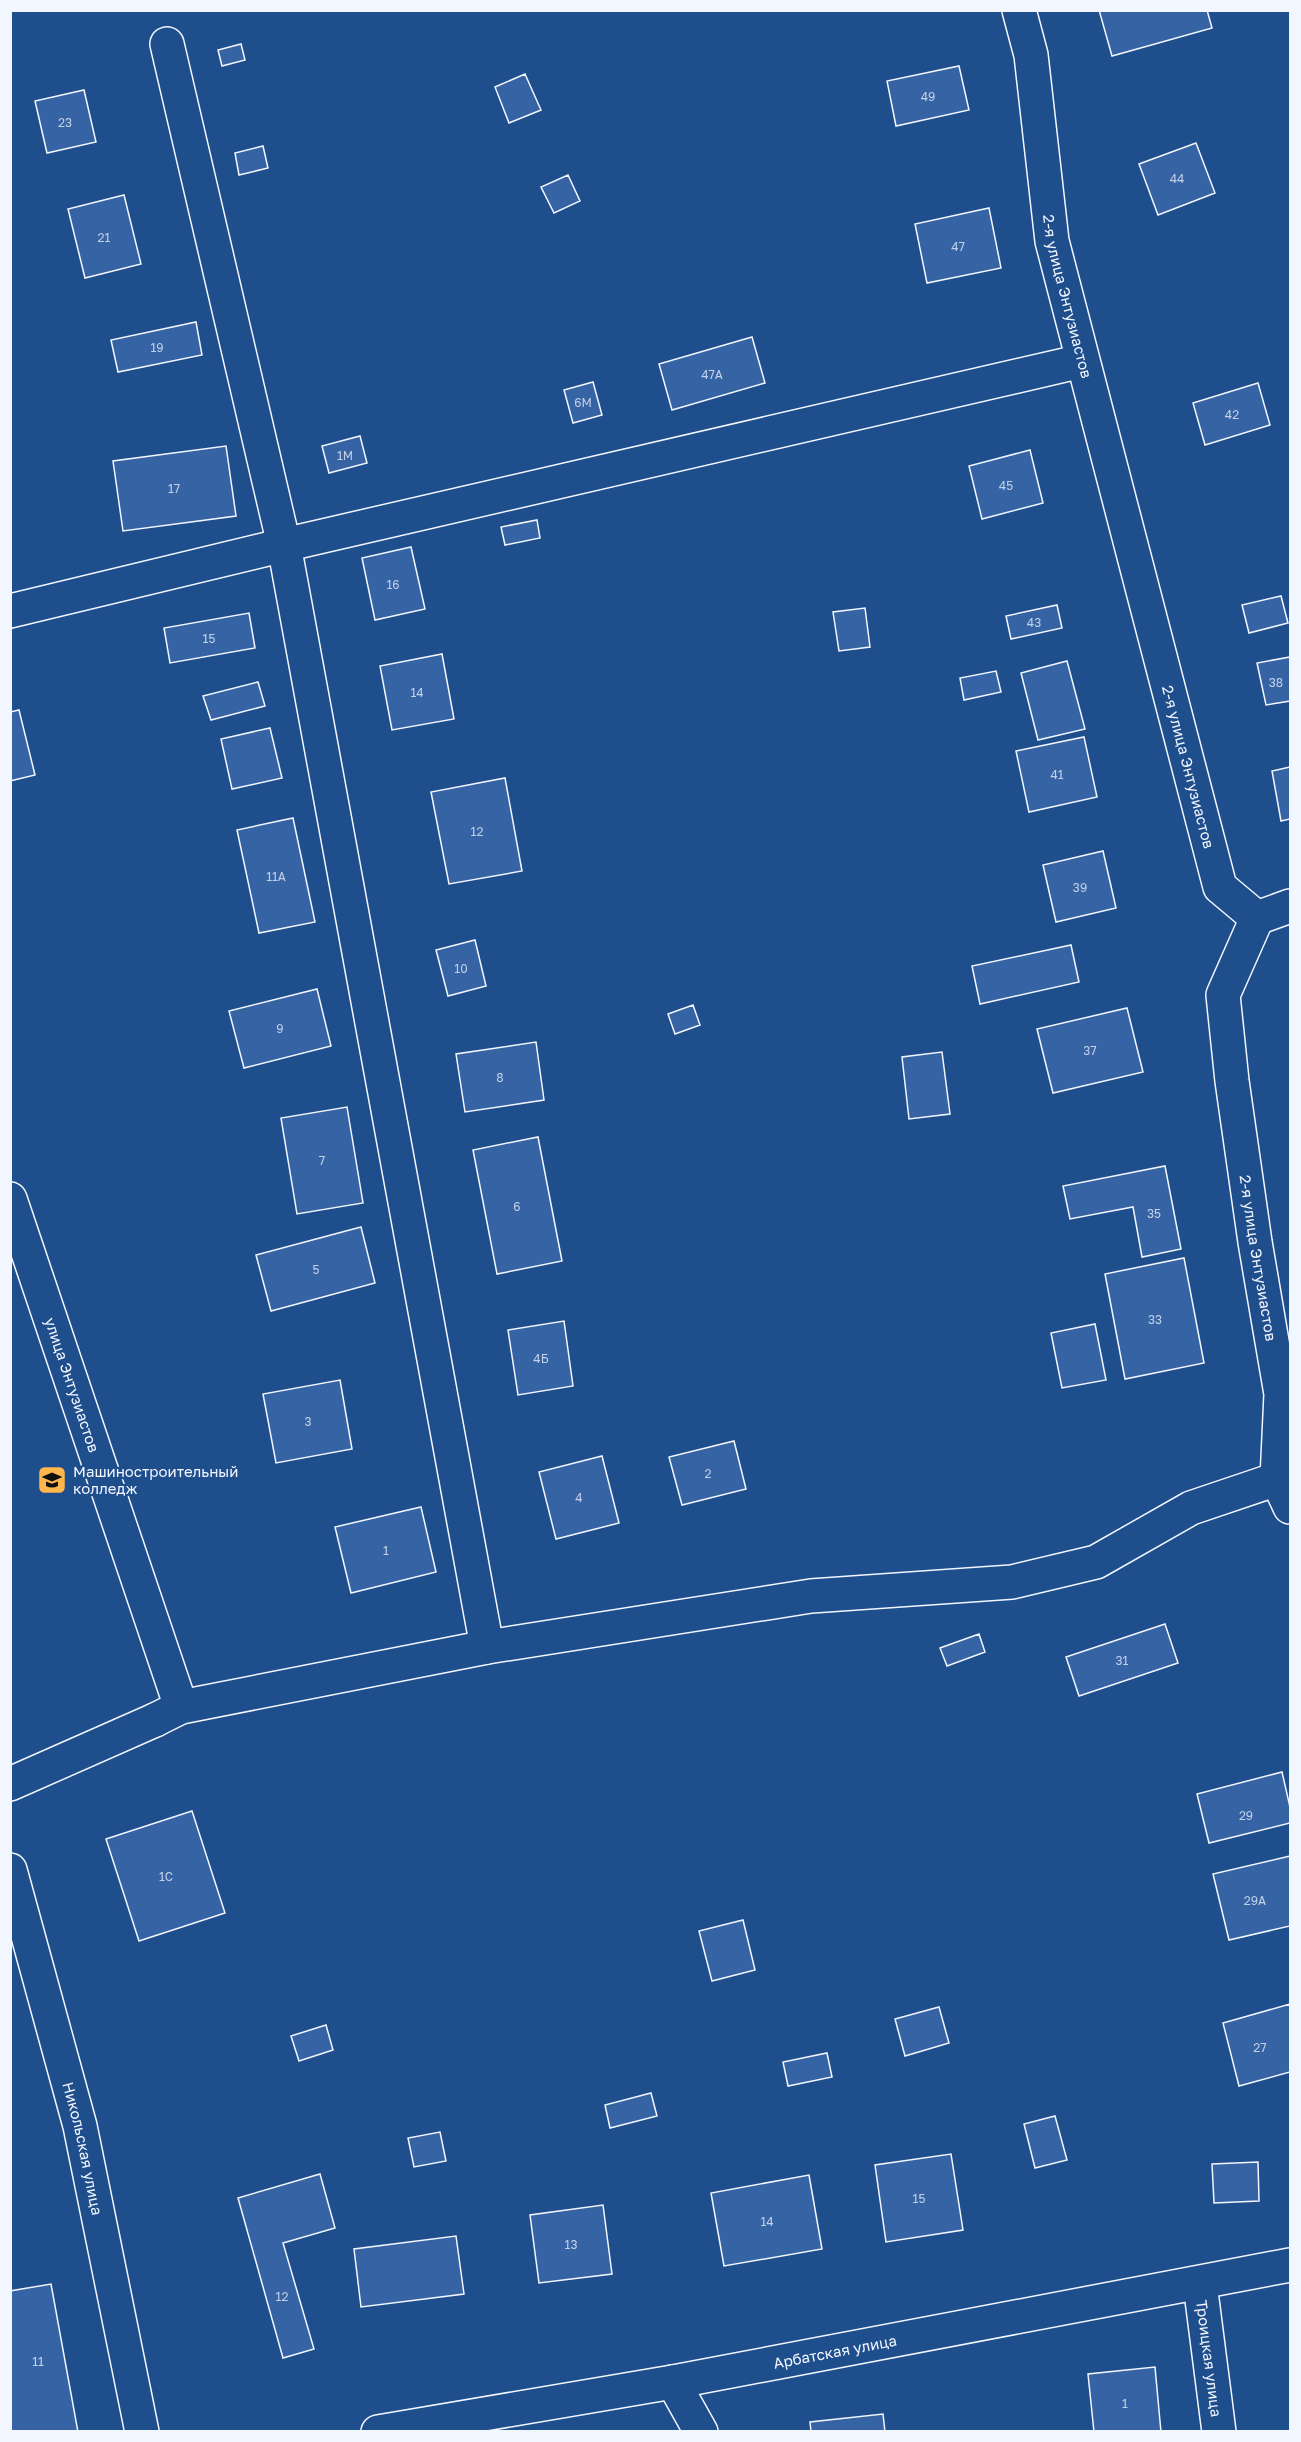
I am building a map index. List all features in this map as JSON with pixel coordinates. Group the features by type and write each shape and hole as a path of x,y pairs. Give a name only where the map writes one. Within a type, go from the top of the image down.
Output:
{"street":[{"name":"2-я улица Энтузиастов","path":"1019,10 1030,55 1052,241 1082,362 1220,887 1257,918 1223,995 1232,1081 1255,1242 1281,1394 1284,1493"},
{"path":"167,44 284,545 487,1647"},
{"path":"10,611 284,545 1082,362"},
{"path":"1257,918 1290,906"},
{"name":"улица Энтузиастов","path":"10,1199 168,1713"},
{"path":"10,1784 168,1713 487,1647 811,1596 1012,1582 1096,1562 1191,1508 1284,1493"},
{"name":"Никольская улица","path":"10,1870 80,2127 142,2432"},
{"name":"Арбатская улица","path":"378,2432 673,2382 1200,2284 1290,2265"},
{"name":"Троицкая улица","path":"1200,2284 1219,2432"},
{"path":"673,2382 701,2432"}],"building":[{"path":"1099,10 1207,10 1212,28 1112,56"},
{"path":"241,44 245,60 222,66 218,50"},
{"path":"959,66 969,110 896,126 887,81"},
{"path":"525,74 541,110 509,123 495,87"},
{"path":"84,90 96,142 47,153 35,101"},
{"path":"1196,143 1215,193 1158,215 1139,164"},
{"path":"263,146 268,168 239,175 235,153"},
{"path":"568,175 580,201 554,213 541,187"},
{"path":"124,195 141,264 85,278 68,209"},
{"path":"989,208 1001,268 927,283 915,224"},
{"path":"196,322 202,355 118,372 111,340"},
{"path":"752,337 765,383 672,410 659,364"},
{"path":"593,382 602,415 573,423 564,390"},
{"path":"1258,383 1270,425 1205,445 1193,403"},
{"path":"360,436 367,463 329,473 322,446"},
{"path":"226,446 236,516 123,531 113,461"},
{"path":"1030,450 1043,503 982,519 969,466"},
{"path":"537,520 540,538 505,545 501,527"},
{"path":"411,547 425,609 375,620 362,558"},
{"path":"1281,596 1288,623 1249,633 1242,605"},
{"path":"1057,605 1062,628 1011,639 1006,616"},
{"path":"865,608 870,647 839,651 833,612"},
{"path":"249,613 255,648 170,663 164,628"},
{"path":"442,654 454,719 392,730 380,666"},
{"path":"1290,657 1290,701 1266,705 1257,663"},
{"path":"1067,661 1085,729 1038,740 1021,673"},
{"path":"996,671 1001,692 964,700 960,678"},
{"path":"258,682 265,706 211,720 203,696"},
{"path":"19,710 35,775 10,781 10,712"},
{"path":"270,728 282,778 232,789 221,739"},
{"path":"1084,737 1097,797 1029,812 1016,751"},
{"path":"1290,767 1290,819 1281,821 1272,771"},
{"path":"505,778 522,871 449,884 431,792"},
{"path":"293,818 315,922 259,933 237,830"},
{"path":"1103,851 1116,908 1056,922 1043,865"},
{"path":"475,940 486,986 448,996 436,950"},
{"path":"1071,945 1079,982 980,1004 972,966"},
{"path":"317,989 331,1046 244,1068 229,1011"},
{"path":"693,1005 700,1025 675,1034 668,1014"},
{"path":"1127,1008 1143,1072 1053,1093 1037,1029"},
{"path":"536,1042 544,1100 465,1112 456,1054"},
{"path":"942,1052 950,1114 909,1119 902,1057"},
{"path":"347,1107 363,1203 297,1214 281,1118"},
{"path":"538,1137 562,1261 497,1274 473,1150"},
{"path":"1165,1166 1181,1249 1142,1257 1133,1207 1070,1219 1063,1186"},
{"path":"361,1227 375,1283 271,1311 256,1255"},
{"path":"1184,1258 1204,1363 1125,1379 1105,1274"},
{"path":"564,1321 573,1386 518,1395 508,1330"},
{"path":"1095,1324 1106,1380 1062,1388 1051,1333"},
{"path":"340,1380 352,1449 276,1463 263,1394"},
{"path":"734,1441 746,1489 682,1505 669,1457"},
{"path":"602,1456 619,1523 556,1539 539,1472"},
{"path":"421,1507 436,1572 351,1593 335,1527"},
{"path":"1165,1624 1178,1663 1079,1696 1066,1657"},
{"path":"979,1634 985,1652 947,1666 940,1648"},
{"path":"1282,1772 1290,1807 1290,1823 1209,1843 1197,1794"},
{"path":"192,1811 225,1913 139,1941 106,1839"},
{"path":"1290,1856 1290,1926 1229,1940 1213,1874"},
{"path":"743,1920 755,1970 712,1981 699,1931"},
{"path":"1290,2004 1290,2072 1239,2086 1223,2023"},
{"path":"939,2007 949,2043 905,2056 895,2019"},
{"path":"326,2025 333,2050 299,2061 291,2036"},
{"path":"827,2053 832,2077 788,2086 783,2062"},
{"path":"651,2093 657,2116 610,2128 605,2105"},
{"path":"1055,2116 1067,2160 1035,2168 1024,2124"},
{"path":"440,2132 446,2161 414,2167 408,2138"},
{"path":"951,2154 963,2230 886,2242 875,2165"},
{"path":"1258,2162 1259,2201 1214,2203 1212,2164"},
{"path":"320,2174 335,2228 283,2243 314,2349 283,2358 238,2198"},
{"path":"809,2175 822,2249 724,2266 711,2193"},
{"path":"603,2205 612,2274 539,2283 530,2215"},
{"path":"456,2236 464,2294 361,2307 354,2249"},
{"path":"51,2284 78,2432 10,2432 10,2291"},
{"path":"1155,2367 1161,2432 1094,2432 1088,2374"},
{"path":"883,2414 885,2432 811,2432 810,2422"}],"place":[{"name":"Машиностроительный колледж","path":"52,1480"}]}
